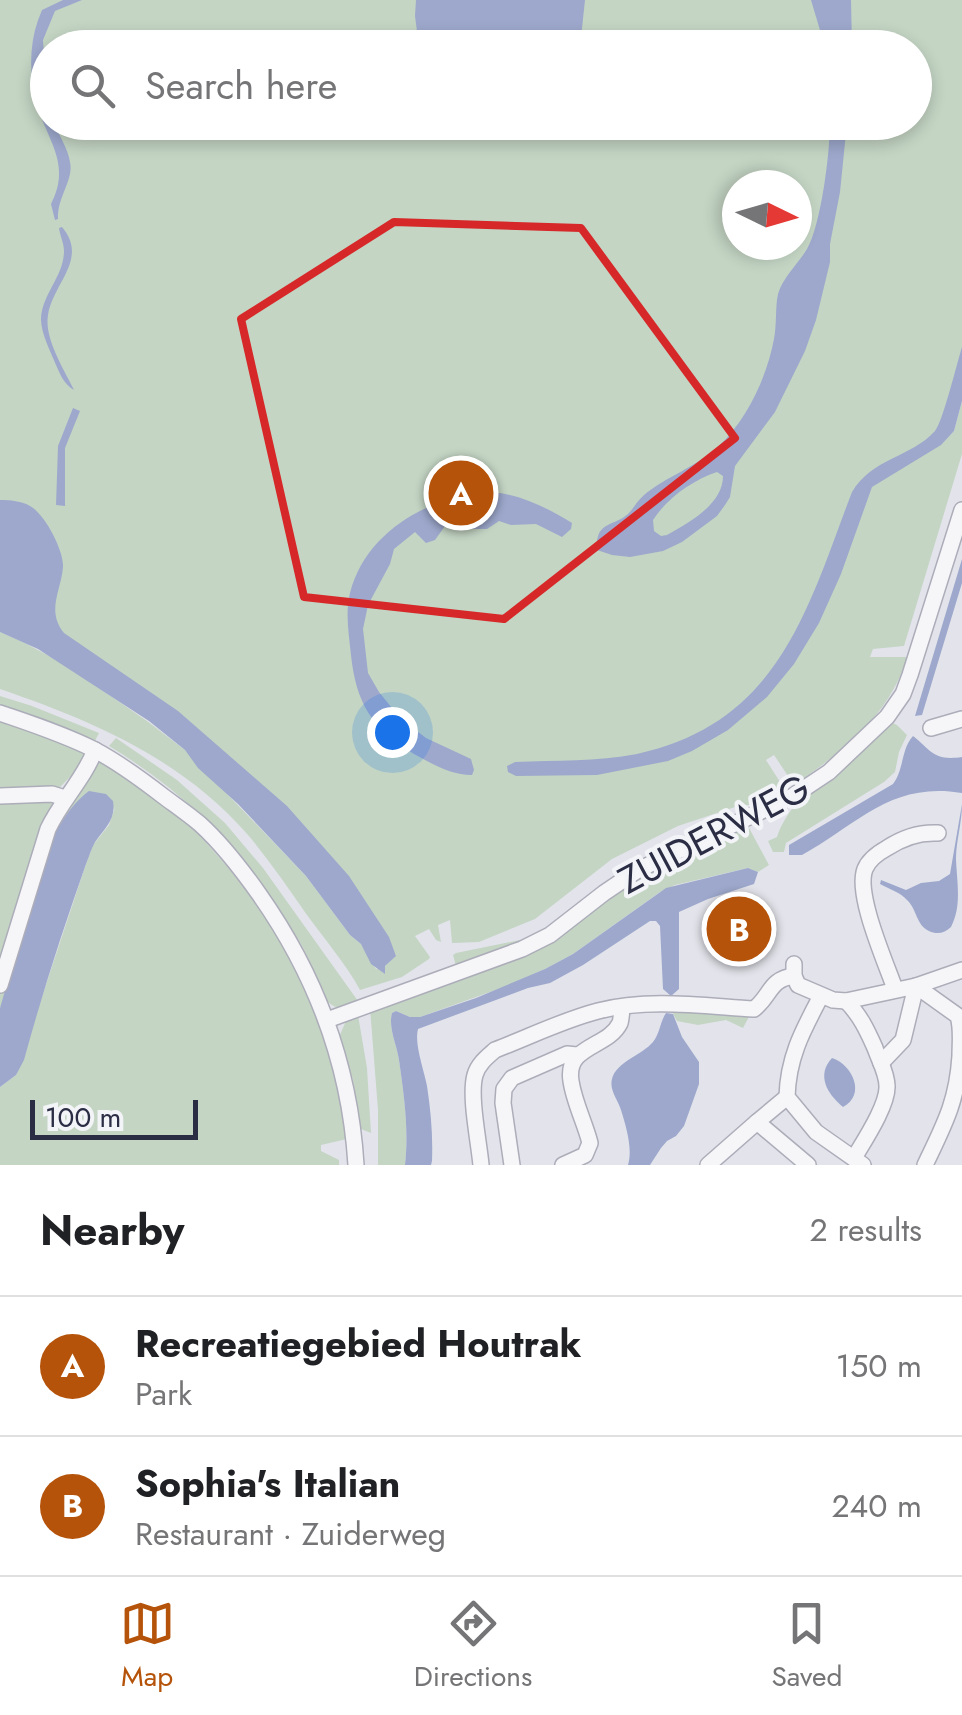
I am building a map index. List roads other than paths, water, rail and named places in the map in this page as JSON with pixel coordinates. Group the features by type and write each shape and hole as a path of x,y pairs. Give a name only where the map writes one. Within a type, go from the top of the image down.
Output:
{"street":[{"name":"ZUIDERWEG","path":"327,1020 536,942 638,870 782,802 829,772 887,718 902,694 962,510"},
{"path":"0,713 94,750 142,780 201,826 242,870 282,926 327,1020 346,1086 356,1165"},
{"path":"931,728 962,719"},
{"path":"0,985 48,829 94,750"},
{"path":"0,796 52,794 65,798"},
{"path":"894,989 868,911 862,886 865,869 891,845 910,836 938,832"},
{"path":"481,1165 473,1090 475,1072 495,1050 596,1012 622,1007 668,1004 754,1009 770,988 794,970 798,985 821,996 846,1001 916,986 962,970"},
{"path":"881,1063 903,1040 916,986"},
{"path":"916,986 958,1016 961,1028 953,1104 925,1165"},
{"path":"821,996 789,1067 787,1096 816,1132 859,1162 887,1086 865,1025 846,1001"},
{"path":"562,1165 585,1154 590,1143 570,1080 571,1066 578,1055 616,1028 622,1007"},
{"path":"512,1165 504,1089 512,1078 567,1054 578,1055"},
{"path":"708,1165 787,1096"},
{"path":"757,1122 808,1165"}],"water":[{"path":"63,0 82,0 55,11 47,30 35,30 42,10"},
{"path":"416,0 585,0 582,30 417,30"},
{"path":"811,0 851,0 852,30 820,30"},
{"path":"51,140 62,140 71,169 55,220 51,204 59,174"},
{"path":"830,140 845,140 830,262 816,320 775,412 735,466 730,497 717,516 663,551 630,557 597,550 602,529 628,514 652,489 710,453 747,410 771,353 778,294 799,260 812,260","holes":["717,472 723,476 717,495 704,511 667,535 654,531 653,520 673,497"]},
{"path":"62,227 72,250 71,260 51,303 48,324 56,354 74,390 60,373 44,337 41,319 63,260 59,228"},
{"path":"962,347 962,401 954,431 941,445 872,487 819,623 794,664 767,697 728,730 668,761 597,775 516,776 508,772 507,766 515,762 622,757 685,739 724,717 756,689 802,619 852,492 870,472 935,431"},
{"path":"73,408 80,411 65,448 65,506 56,505 58,446"},
{"path":"493,492 544,507 572,523 571,529 562,537 536,524 511,525 499,521 487,529 470,529 461,518 426,543 415,532 394,549 368,605 363,629 368,673 379,692 400,718 426,738 471,759 472,775 464,775 399,745 369,713 353,672 349,600 358,571 386,534 426,508 470,494"},
{"path":"0,500 30,506 52,534 63,567 55,609 64,633 178,711 287,806 349,876 389,937 396,956 385,966 385,974 371,964 361,944 306,876 198,768 185,750 149,721 38,649 0,632"},
{"path":"962,559 962,583 922,715 915,716"},
{"path":"913,736 939,756 962,757 962,793 937,791 895,799 802,855 789,855 789,845 893,784"},
{"path":"89,791 106,794 113,801 113,813 86,864 24,1060 16,1075 0,1087 0,1008 42,863 61,824"},
{"path":"962,804 956,852 957,911 951,927 935,933 921,925 904,897 880,884 881,880 906,890 950,874"},
{"path":"748,868 758,872 754,884 679,912 679,989 671,996 663,989 660,926 650,921 550,983 418,1029 418,1049 430,1105 432,1161 431,1165 405,1165 405,1112 392,1013 420,1017 476,998 573,954 666,888"},
{"path":"666,1013 673,1014 682,1037 699,1062 699,1084 684,1126 676,1136 667,1141 650,1165 628,1165 628,1138 612,1079 619,1068 653,1042"},
{"path":"832,1058 846,1067 854,1081 854,1095 843,1107 832,1096 824,1078"}],"place":[{"name":"Recreatiegebied Houtrak","path":"461,493"},
{"name":"Sophia's Italian","path":"739,929"}]}
